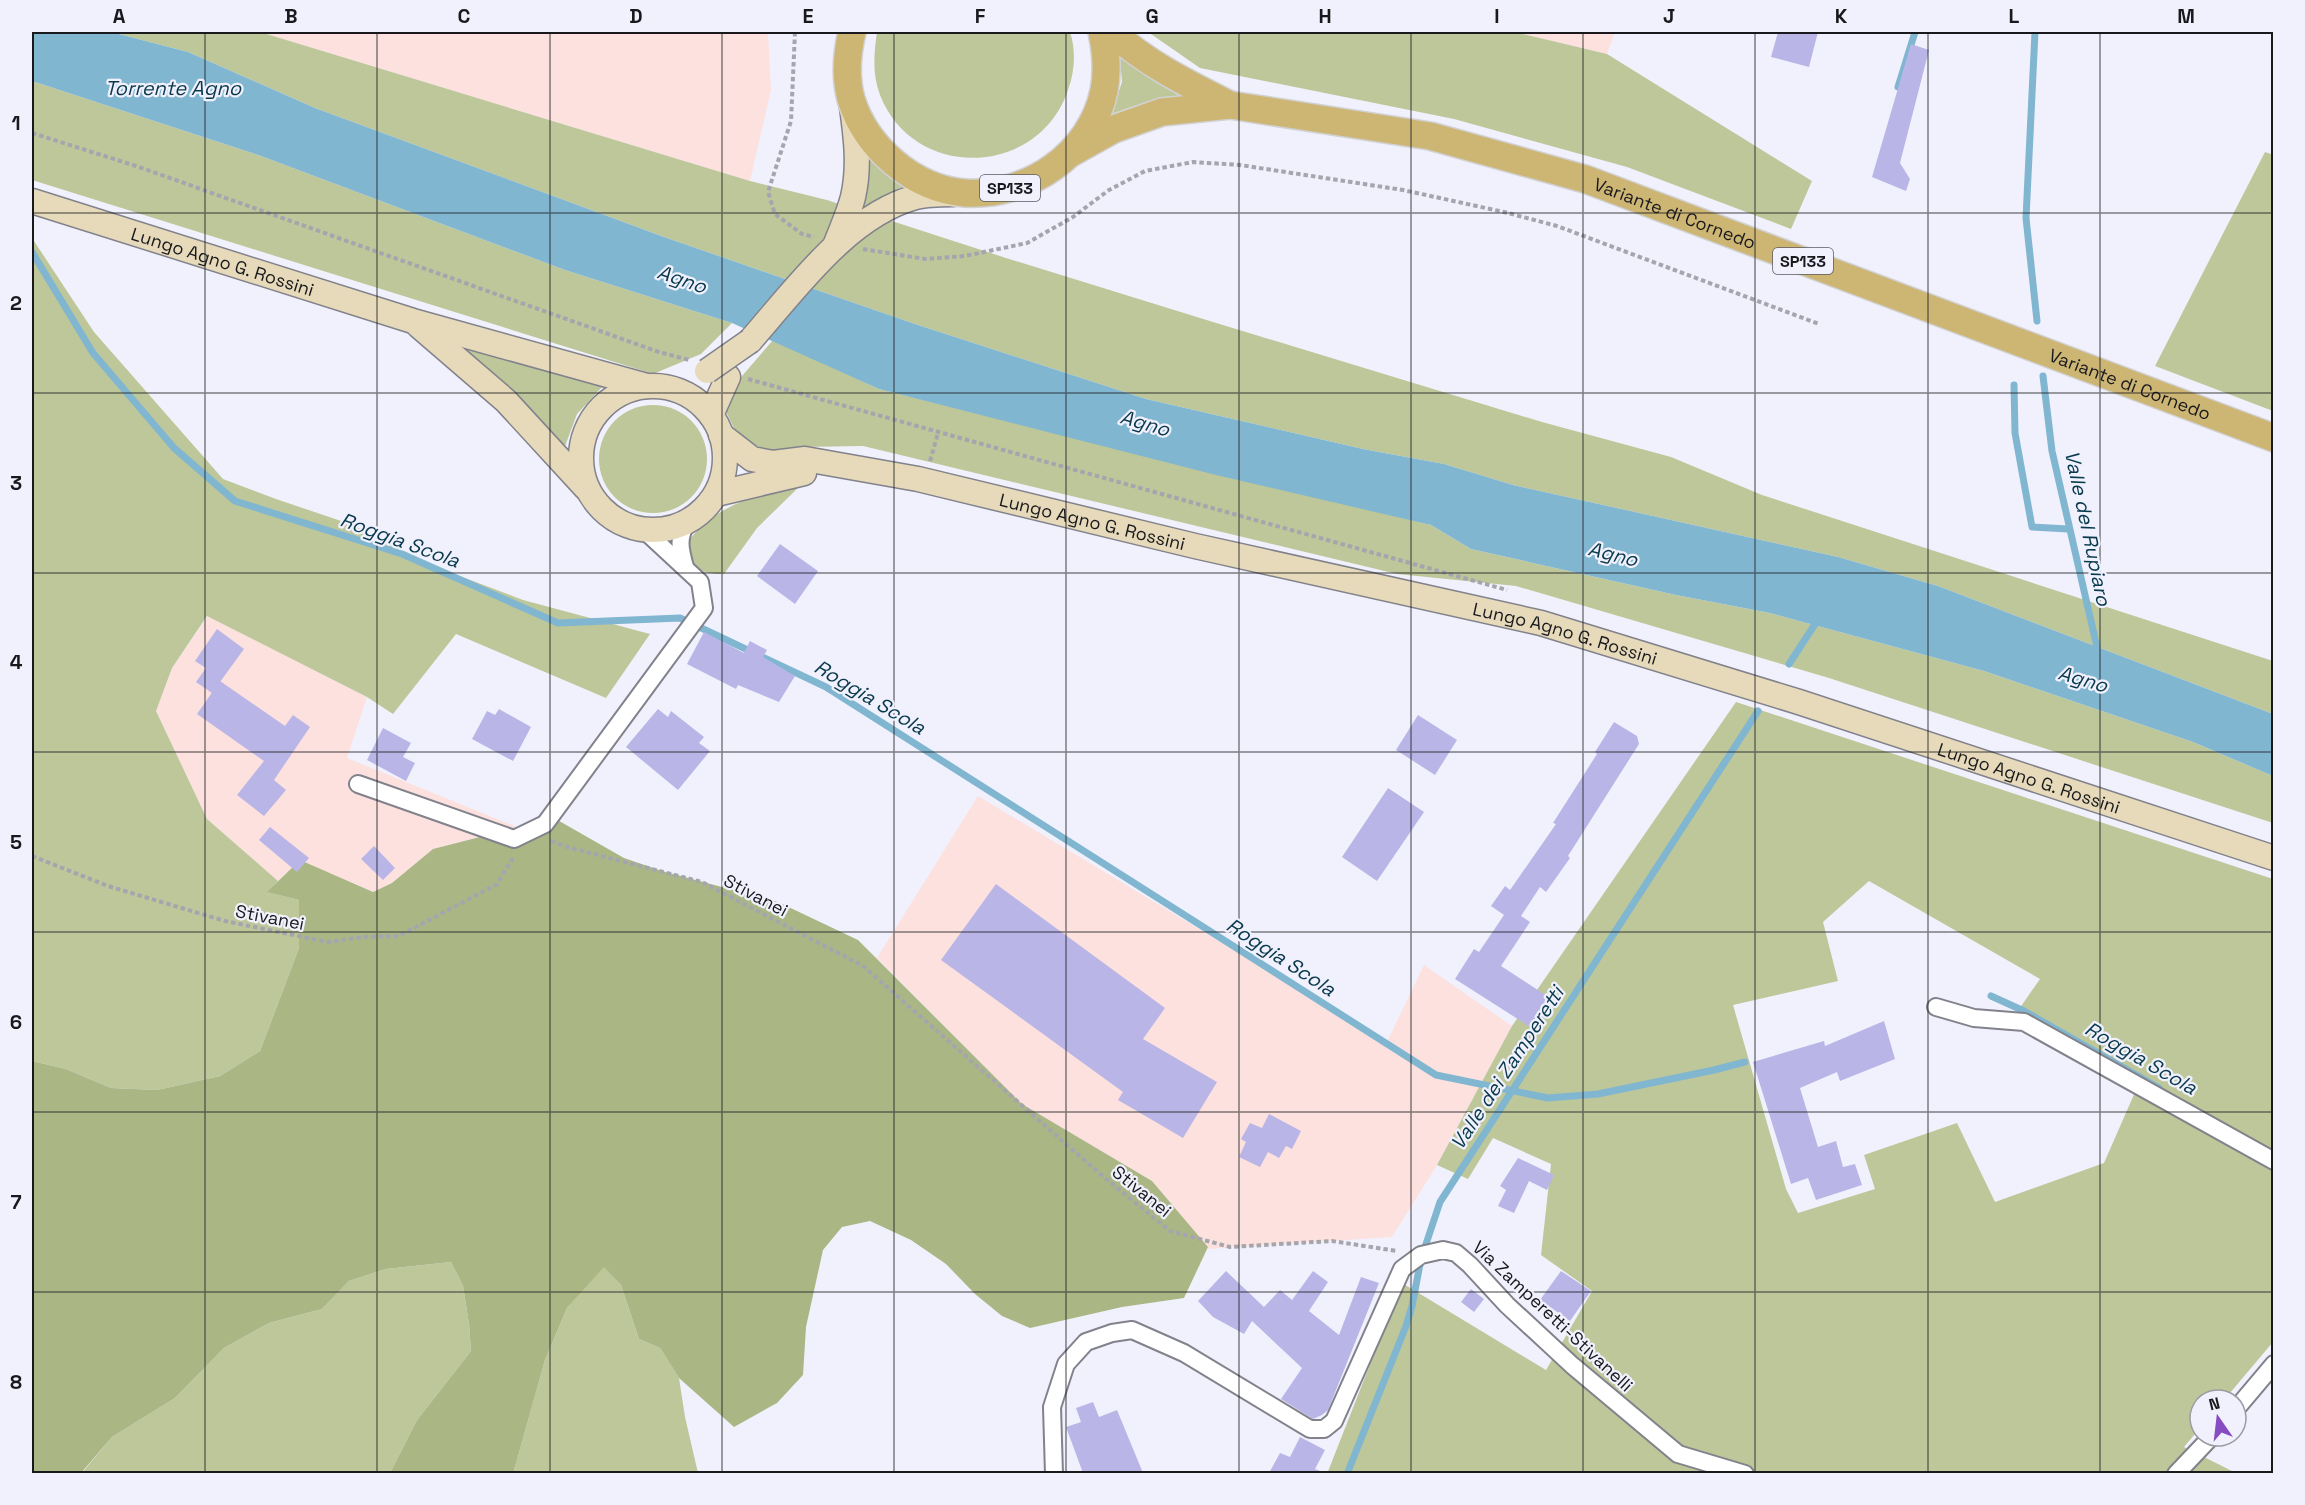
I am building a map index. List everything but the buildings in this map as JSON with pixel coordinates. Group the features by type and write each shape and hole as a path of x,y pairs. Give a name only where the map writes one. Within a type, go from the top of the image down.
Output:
{"main road":[{"name":"SP133","path":"852,32 847,58 851,99 867,134 893,163 927,183 964,193 1003,191 1040,177 1071,153 1114,129 1162,112 1230,105"},
{"name":"SP133","path":"1071,153 1092,124 1104,91 1107,55 1102,32"},
{"name":"SP133","path":"1112,32 1134,52 1230,105"},
{"path":"838,244 853,198 856,176 858,151 851,99"},
{"name":"Variante di Cornedo","path":"1230,105 1430,136 1585,179 2274,438"},
{"path":"658,387 708,369 750,341 838,244 882,210 917,196 964,193"},
{"name":"Lungo Agno G. Rossini","path":"32,201 413,321 685,393 699,403 716,425 752,459 773,463 805,459 924,480 1195,546 1541,623 1799,702 2274,858"},
{"name":"Lungo Agno G. Rossini","path":"413,321 506,401 586,489 601,510 621,524 645,531 670,529 704,510 716,494 723,475 725,455 716,425"},
{"path":"708,369 716,425"},
{"name":"Lungo Agno G. Rossini","path":"586,489 580,466 582,442 591,421 606,403 627,391 658,387"},
{"name":"Lungo Agno G. Rossini","path":"716,494 774,478 840,466"}],"street":[{"path":"685,567 679,545 681,531 688,521"},
{"path":"358,784 514,839 545,824 704,608 700,582 645,531"},
{"path":"1936,1007 1974,1018 2024,1022 2274,1161"},
{"name":"Via Zamperetti-Stivanelli","path":"1421,1255 1443,1250 1456,1253 1470,1264 1507,1305 1573,1366 1678,1454 1745,1473"},
{"path":"1054,1473 1052,1407 1066,1364 1086,1342 1112,1333 1132,1330 1184,1353 1310,1429 1324,1430 1334,1421 1402,1269 1421,1255"},
{"path":"2248,1395 2274,1364"},
{"path":"2176,1473 2200,1448"}],"path":[{"path":"795,32 791,121 768,192 775,214 802,234 838,244 925,259 965,256 1027,243 1073,217 1109,190 1145,171 1193,162 1240,165 1403,190 1557,226 1726,291 1820,324"},
{"path":"32,133 136,166 708,369"},
{"path":"928,468 938,433"},
{"name":"Stivanei","path":"32,856 108,886 225,921 328,942 364,937 399,936 497,884 529,832 567,847 702,882 863,966 1099,1173 1170,1231 1230,1247 1332,1241 1421,1255"}],"shaded area":[{"path":"260,32 768,32 771,90 750,181"},
{"path":"1514,32 1615,32 1607,54"},
{"path":"208,616 367,697 347,758 517,827 433,849 392,883 373,892 300,860 278,881 207,819 156,711 172,668"},
{"path":"978,796 1387,1042 1424,965 1512,1026 1437,1165 1392,1237 1209,1249 1152,1181 1022,1104 877,958"}],"green space":[{"path":"111,32 260,32 750,181 854,209 865,155 884,172 906,185 877,199 864,212 1006,258 1542,422 1671,457 1762,495 2273,661 2273,714 1938,586 1838,557 1513,485 1444,464 1363,449 1146,399 915,324 664,237 315,108 188,52"},
{"path":"877,32 1070,32 1074,53 1070,83 1053,119 1031,140 1005,153 976,158 947,155 920,143 897,123 880,95 875,71"},
{"path":"1148,32 1514,32 1607,54 1812,181 1791,229 1627,167 1454,119 1200,68"},
{"path":"1119,48 1194,94 1149,101 1111,114 1122,82"},
{"path":"32,81 261,156 565,270 732,323 701,354 653,374 32,180"},
{"path":"2265,152 2274,155 2273,411 2155,366"},
{"path":"32,238 94,332 223,479 353,525 428,564 523,600 650,634 606,698 456,634 393,714 367,697 207,616 172,668 156,711 207,819 278,881 268,892 299,900 299,948 260,1051 220,1076 157,1090 111,1088 66,1069 32,1061"},
{"path":"447,336 605,384 577,414 564,449 529,408"},
{"path":"773,340 879,389 1431,525 1471,549 1676,595 1770,613 1984,671 2193,742 2273,776 2273,823 1829,678 1516,586 1397,574 863,446 800,447 769,451 739,438 726,412 736,383"},
{"path":"653,405 674,409 691,421 703,438 707,459 703,480 691,497 674,509 653,513 632,509 615,497 603,480 599,459 603,438 615,421 632,409"},
{"path":"802,484 757,528 724,574 702,571 694,562 689,540 713,517 740,502"},
{"path":"1736,702 2273,879 2274,1132 2271,1138 2274,1140 2273,1342 2234,1388 2188,1388 2188,1442 2184,1447 2236,1473 1327,1474 1402,1283 1546,1370 1592,1291 1541,1255 1551,1164 1493,1138 1468,1179 1437,1165 1512,1026","holes":["1869,881 2040,979 2017,1012 2139,1083 2104,1163 1995,1202 1957,1123 1864,1155 1875,1189 1798,1213 1786,1189 1733,1005 1838,981 1823,922"]},
{"path":"554,818 624,858 662,871 778,902 858,940 1022,1104 1152,1181 1208,1247 1184,1298 1122,1307 1030,1328 1002,1316 975,1294 946,1264 911,1240 870,1221 842,1227 823,1250 806,1327 803,1375 777,1403 734,1427 679,1378 660,1348 639,1339 621,1285 604,1267 567,1308 545,1360 513,1474 390,1473 417,1420 471,1351 463,1286 451,1262 386,1269 349,1281 322,1309 269,1323 224,1348 175,1398 112,1437 81,1473 32,1474 32,1061 66,1069 111,1088 157,1090 220,1076 260,1051 299,948 299,900 267,892 300,860 373,892 392,883 433,849"},
{"path":"451,1262 463,1286 471,1351 417,1420 390,1473 81,1474 112,1437 175,1398 224,1348 269,1323 322,1309 349,1281 386,1269"},
{"path":"604,1266 621,1285 639,1339 660,1348 679,1378 698,1473 513,1474 545,1360 567,1308"}],"water":[{"name":"Torrente Agno","path":"32,32 111,32 188,52 315,108 664,237 915,324 1146,399 1363,449 1444,464 1513,485 1838,557 1938,586 2273,714 2273,776 2193,742 1984,671 1770,613 1676,595 1471,549 1431,525 1216,475 879,389 732,323 565,270 261,156 32,81"}],"waterway":[{"path":"1898,87 1915,32"},
{"name":"Valle del Rupiaro","path":"2035,32 2026,218 2037,321"},
{"name":"Roggia Scola","path":"32,252 93,353 174,448 235,501 402,554 558,623 680,618 826,687 1436,1075 1548,1098 1598,1094 1745,1062"},
{"name":"Valle del Rupiaro","path":"2043,376 2052,451 2099,656"},
{"path":"2014,385 2015,433 2032,527 2068,529"},
{"name":"Valle dei Zamperetti","path":"1789,664 1819,618"},
{"name":"Valle dei Zamperetti","path":"1347,1474 1406,1326 1421,1259 1440,1202 1758,711"},
{"name":"Roggia Scola","path":"1991,996 2024,1011 2159,1088"}],"water label":[{"name":"Agno","path":"682,279"},
{"name":"Agno","path":"1145,423"},
{"name":"Agno","path":"1613,554"},
{"name":"Agno","path":"2083,679"}]}
